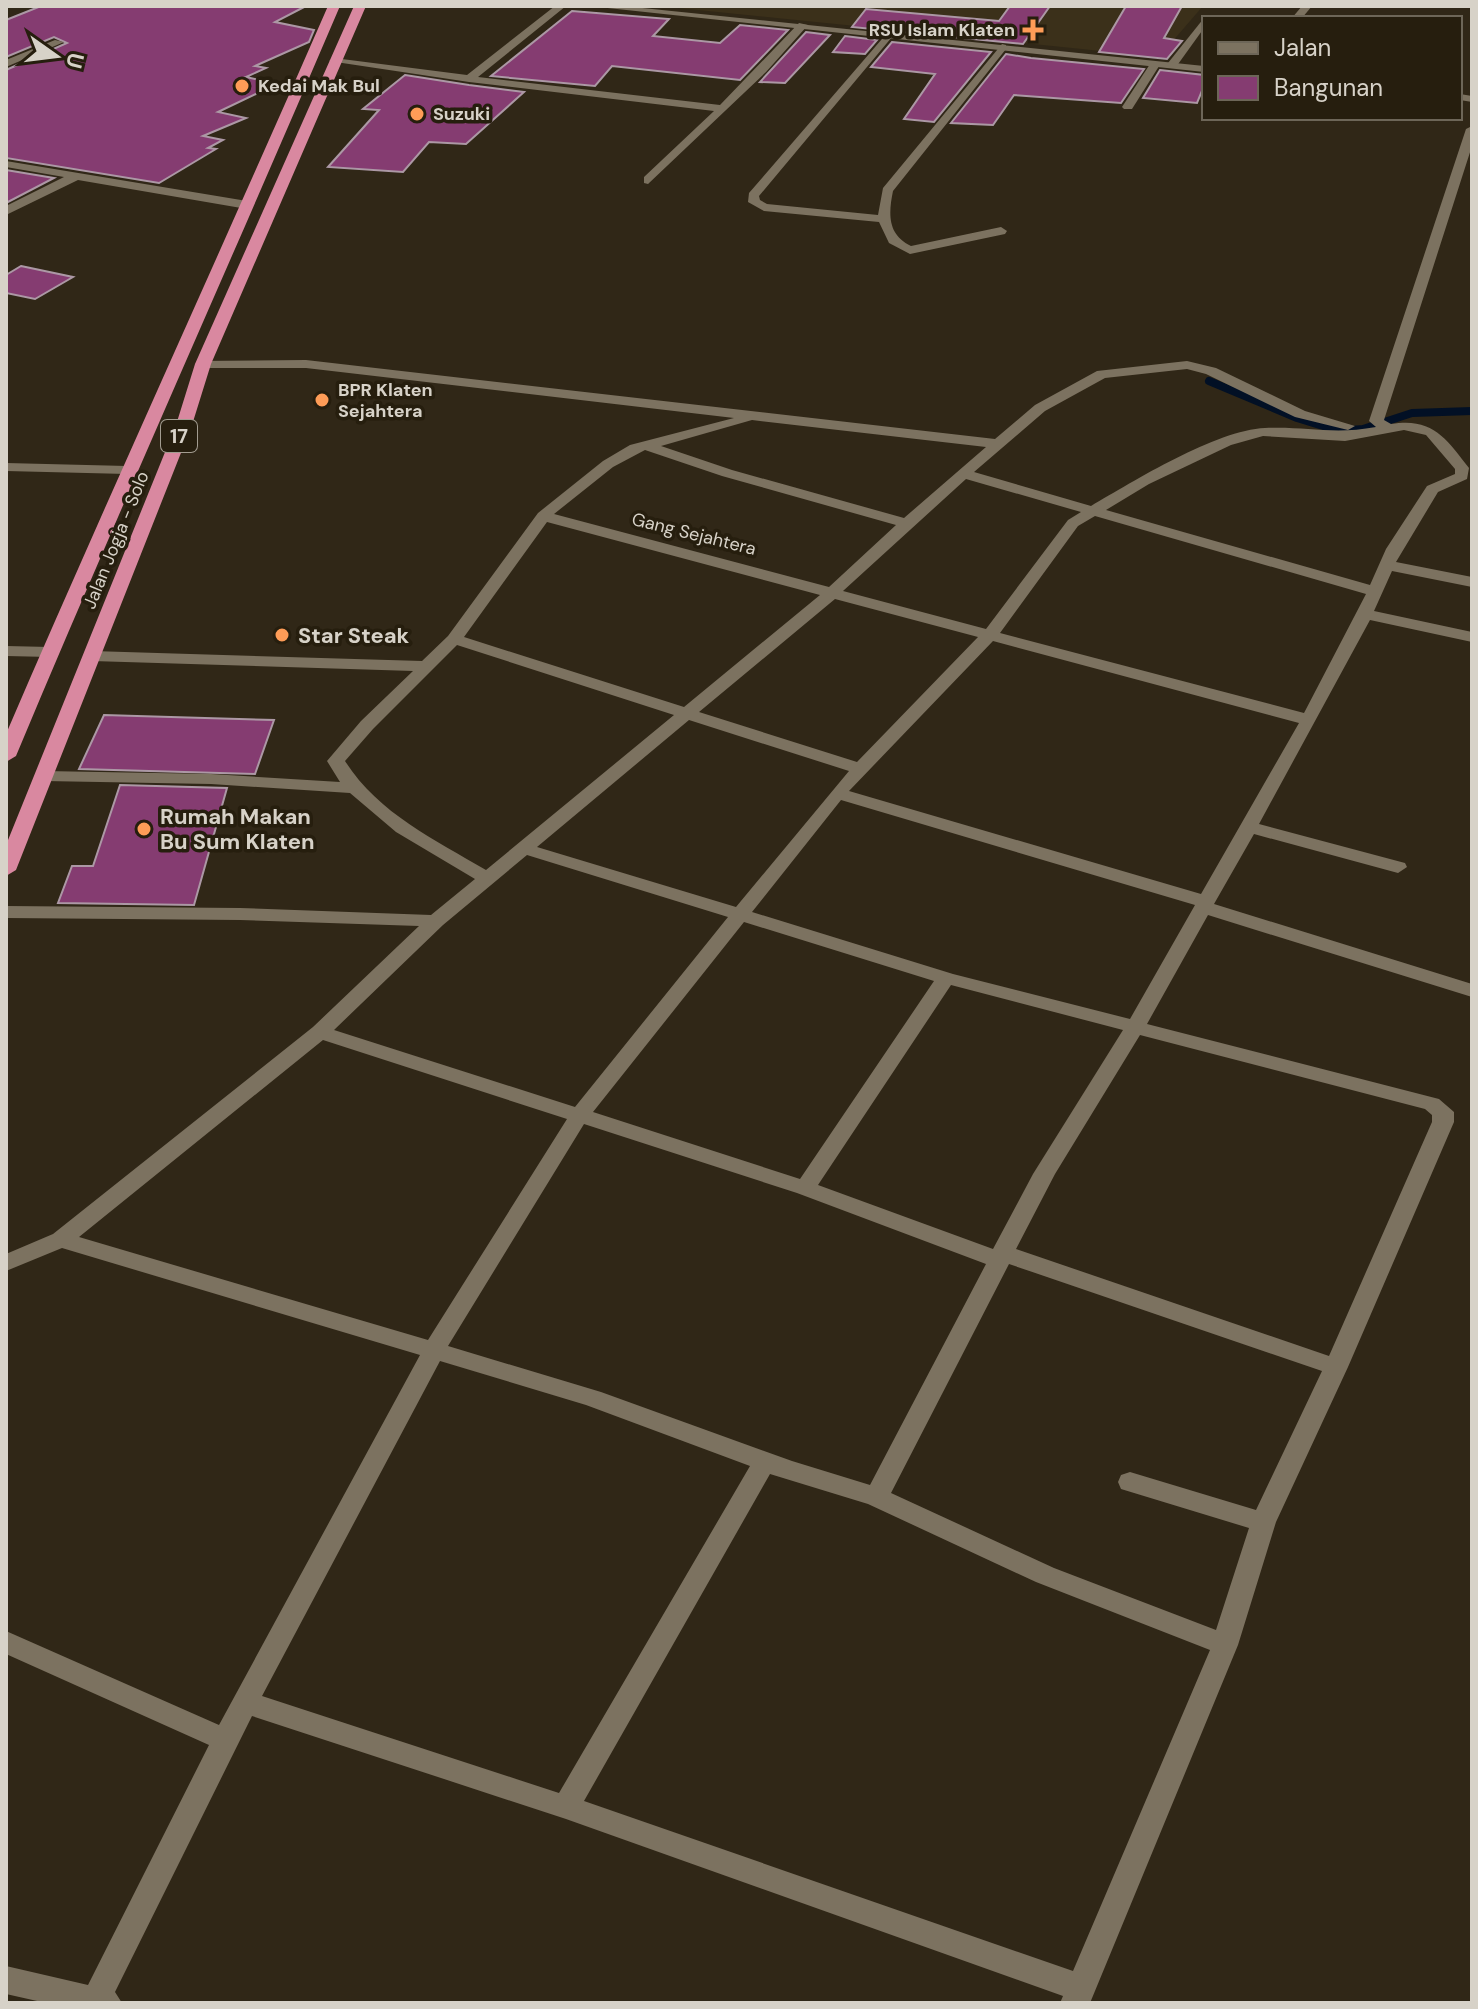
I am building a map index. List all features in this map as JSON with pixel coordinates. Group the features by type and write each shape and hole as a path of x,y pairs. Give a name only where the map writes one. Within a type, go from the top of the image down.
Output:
{"highway":[{"name":"Jalan Jogja - Solo","path":"6,756 127,470 215,282 334,6"},
{"name":"Jalan Jogja - Solo","path":"6,870 184,425 203,364 260,242 334,61 360,6"}],"street":[{"path":"469,79 561,6"},
{"path":"594,6 803,25 1202,69"},
{"path":"648,180 762,70 803,25"},
{"path":"1172,65 1202,25"},
{"path":"881,219 764,207 754,202 753,196 888,35"},
{"path":"6,64 59,42"},
{"path":"1001,231 910,250 890,237 881,219 887,191 1002,47"},
{"path":"334,61 720,108"},
{"path":"1128,107 1156,63"},
{"path":"1382,425 1472,129"},
{"path":"6,164 247,205"},
{"path":"6,211 76,176"},
{"path":"203,364 306,364 999,444"},
{"path":"6,1263 61,1240 320,1032 436,921 834,591 1040,408 1082,383 1102,374 1175,365 1211,371 1265,399 1322,422 1347,426 1414,426 1431,432 1462,468 1462,476 1432,489 1385,565 1376,592 1309,720 1134,1029 1044,1174 876,1497"},
{"path":"487,878 412,833 352,788 336,761 454,639 543,516 608,464 645,445 757,416"},
{"path":"6,1980 102,2001 225,1740 434,1350 579,1116 837,793 991,633 1073,523 1144,481 1244,436 1263,432 1345,437 1382,425"},
{"path":"645,445 727,473 907,523"},
{"path":"6,467 127,470"},
{"path":"964,474 1376,592"},
{"name":"Gang Sejahtera","path":"543,516 834,591 1309,720"},
{"path":"1385,565 1472,582"},
{"path":"1365,614 1472,637"},
{"path":"454,639 862,769"},
{"path":"6,651 50,652"},
{"path":"92,656 425,666"},
{"path":"44,776 211,779 352,788"},
{"path":"837,793 1205,905 1472,991"},
{"path":"1248,827 1398,867"},
{"path":"245,1702 566,1807 1078,1995 1225,1645 1263,1522 1336,1367 1443,1122 1443,1112 1432,1104 946,978 522,848"},
{"path":"6,912 240,914 436,921"},
{"path":"805,1188 946,978"},
{"path":"320,1032 805,1188 1000,1257 1336,1367"},
{"path":"61,1240 593,1398 765,1461 876,1497 1045,1575 1225,1645"},
{"path":"566,1807 765,1461"},
{"path":"1130,1482 1263,1522"},
{"path":"6,1642 225,1740"}],"shaded area":[{"name":"RSU Islam Klaten","path":"659,6 1203,6 1165,50 1150,56"}],"building":[{"path":"41,6 306,6 275,22 314,30 309,42 255,66 266,68 246,77 277,84 218,112 246,118 203,136 223,140 208,148 216,149 159,183 6,158 6,70 67,43 54,37 6,57 6,20"},
{"path":"1010,6 1050,6 1023,44 852,27 866,9 999,21"},
{"path":"1126,6 1182,6 1164,38 1182,41 1167,59 1099,52"},
{"path":"572,11 669,19 653,36 720,43 740,25 788,30 740,80 612,66 595,86 491,76"},
{"path":"806,32 830,35 785,83 760,82"},
{"path":"845,36 877,40 865,54 833,52"},
{"path":"892,42 991,52 934,122 904,119 935,74 871,67"},
{"path":"1006,54 1144,69 1121,103 1014,95 993,125 951,123"},
{"path":"1160,70 1202,75 1202,91 1197,103 1143,98"},
{"path":"405,75 524,92 466,144 429,142 403,172 328,167 379,110 363,109"},
{"path":"6,170 54,178 6,203"},
{"path":"21,266 73,277 35,299 6,293 6,275"},
{"path":"104,715 274,720 255,774 79,769"},
{"path":"120,785 227,788 194,905 58,903 72,866 93,866"}],"waterway":[{"path":"1209,381 1297,418 1339,431 1363,429 1412,413 1472,411"}],"place":[{"name":"RSU Islam Klaten","path":"1033,30"},
{"name":"Kedai Mak Bul","path":"242,86"},
{"name":"Suzuki","path":"417,114"},
{"name":"BPR Klaten Sejahtera","path":"322,400"},
{"name":"Star Steak","path":"282,635"},
{"name":"Rumah Makan Bu Sum Klaten","path":"144,829"}]}
